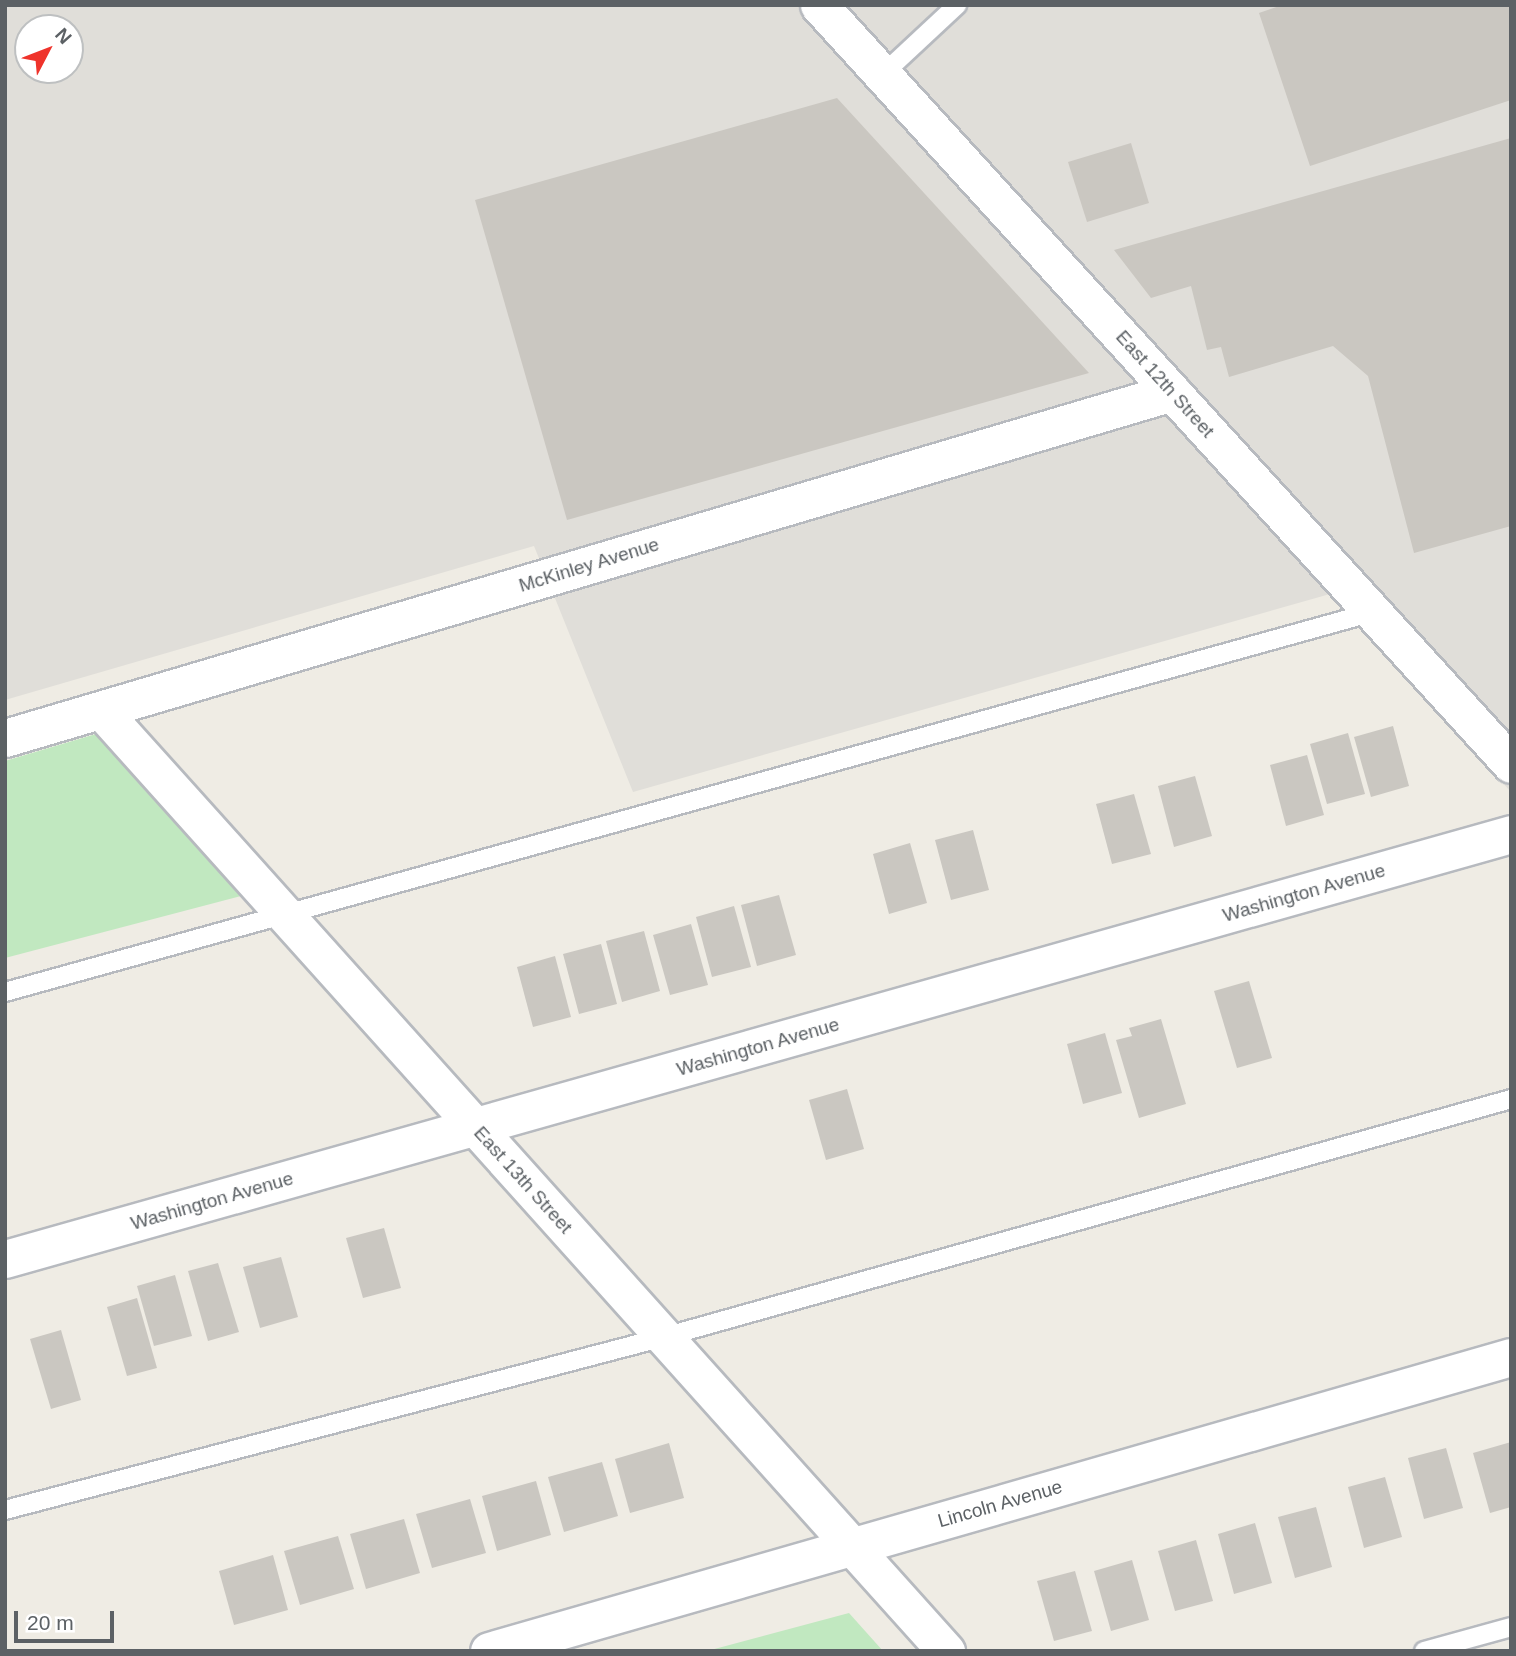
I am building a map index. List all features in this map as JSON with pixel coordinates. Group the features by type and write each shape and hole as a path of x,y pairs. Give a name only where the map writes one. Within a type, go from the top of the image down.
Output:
{"street":[{"name":"East 12th Street","path":"819,5 1511,764"},
{"name":"McKinley Avenue","path":"5,738 1172,392"},
{"name":"East 13th Street","path":"101,710 946,1651"},
{"name":"Washington Avenue","path":"5,1259 1511,834"},
{"name":"Lincoln Avenue","path":"489,1651 1511,1357"}],"lane":[{"path":"882,75 957,5"},
{"path":"5,992 1373,612"},
{"path":"5,1510 664,1337 1511,1099"},
{"path":"1424,1651 1511,1626"}],"shaded area":[{"path":"5,5 1511,5 1511,792 1330,594 633,792 534,546 5,700"}],"green space":[{"path":"96,734 241,896 5,958 5,761"},
{"path":"849,1613 883,1651 707,1651"}],"building":[{"path":"1282,5 1511,5 1511,100 1310,166 1259,13"},
{"path":"837,98 1089,373 567,520 475,200"},
{"path":"1511,138 1511,526 1414,553 1368,376 1333,346 1229,377 1221,347 1207,350 1191,286 1151,298 1114,250"},
{"path":"1131,143 1149,203 1087,222 1068,162"},
{"path":"1393,726 1409,786 1371,797 1354,737"},
{"path":"1348,733 1365,794 1327,804 1310,744"},
{"path":"1307,755 1324,815 1286,826 1270,765"},
{"path":"1195,776 1212,836 1174,847 1158,786"},
{"path":"1134,794 1151,854 1112,864 1096,804"},
{"path":"973,830 989,890 951,900 935,840"},
{"path":"910,843 927,903 889,914 873,854"},
{"path":"779,895 796,955 757,966 741,905"},
{"path":"734,906 751,967 712,977 696,917"},
{"path":"691,924 708,985 670,995 653,935"},
{"path":"644,931 660,991 622,1002 606,941"},
{"path":"601,944 617,1004 579,1014 563,954"},
{"path":"555,956 571,1017 533,1027 517,967"},
{"path":"1249,981 1272,1058 1237,1068 1214,991"},
{"path":"1161,1019 1186,1104 1139,1118 1116,1040 1132,1036 1129,1028"},
{"path":"1105,1033 1122,1093 1083,1104 1067,1044"},
{"path":"847,1089 864,1149 826,1160 809,1100"},
{"path":"384,1228 401,1288 363,1298 346,1238"},
{"path":"281,1257 298,1317 260,1328 243,1267"},
{"path":"218,1263 239,1332 208,1341 188,1271"},
{"path":"175,1275 192,1336 154,1346 137,1286"},
{"path":"137,1298 157,1368 127,1376 107,1307"},
{"path":"61,1330 81,1400 51,1409 30,1339"},
{"path":"1511,1442 1511,1507 1490,1513 1473,1453"},
{"path":"669,1443 684,1498 630,1513 615,1459"},
{"path":"1446,1448 1463,1508 1424,1519 1408,1458"},
{"path":"602,1462 618,1516 564,1532 548,1477"},
{"path":"1385,1477 1402,1537 1364,1548 1348,1487"},
{"path":"536,1481 551,1535 497,1551 482,1496"},
{"path":"470,1499 486,1553 432,1568 416,1514"},
{"path":"1316,1507 1332,1567 1295,1578 1278,1517"},
{"path":"404,1519 420,1573 366,1589 350,1534"},
{"path":"1255,1523 1272,1583 1234,1594 1218,1534"},
{"path":"338,1536 354,1589 300,1605 284,1551"},
{"path":"1196,1540 1213,1601 1175,1611 1158,1551"},
{"path":"273,1555 288,1610 234,1625 219,1571"},
{"path":"1132,1560 1149,1620 1111,1631 1094,1571"},
{"path":"1075,1571 1092,1631 1054,1641 1037,1581"}]}
